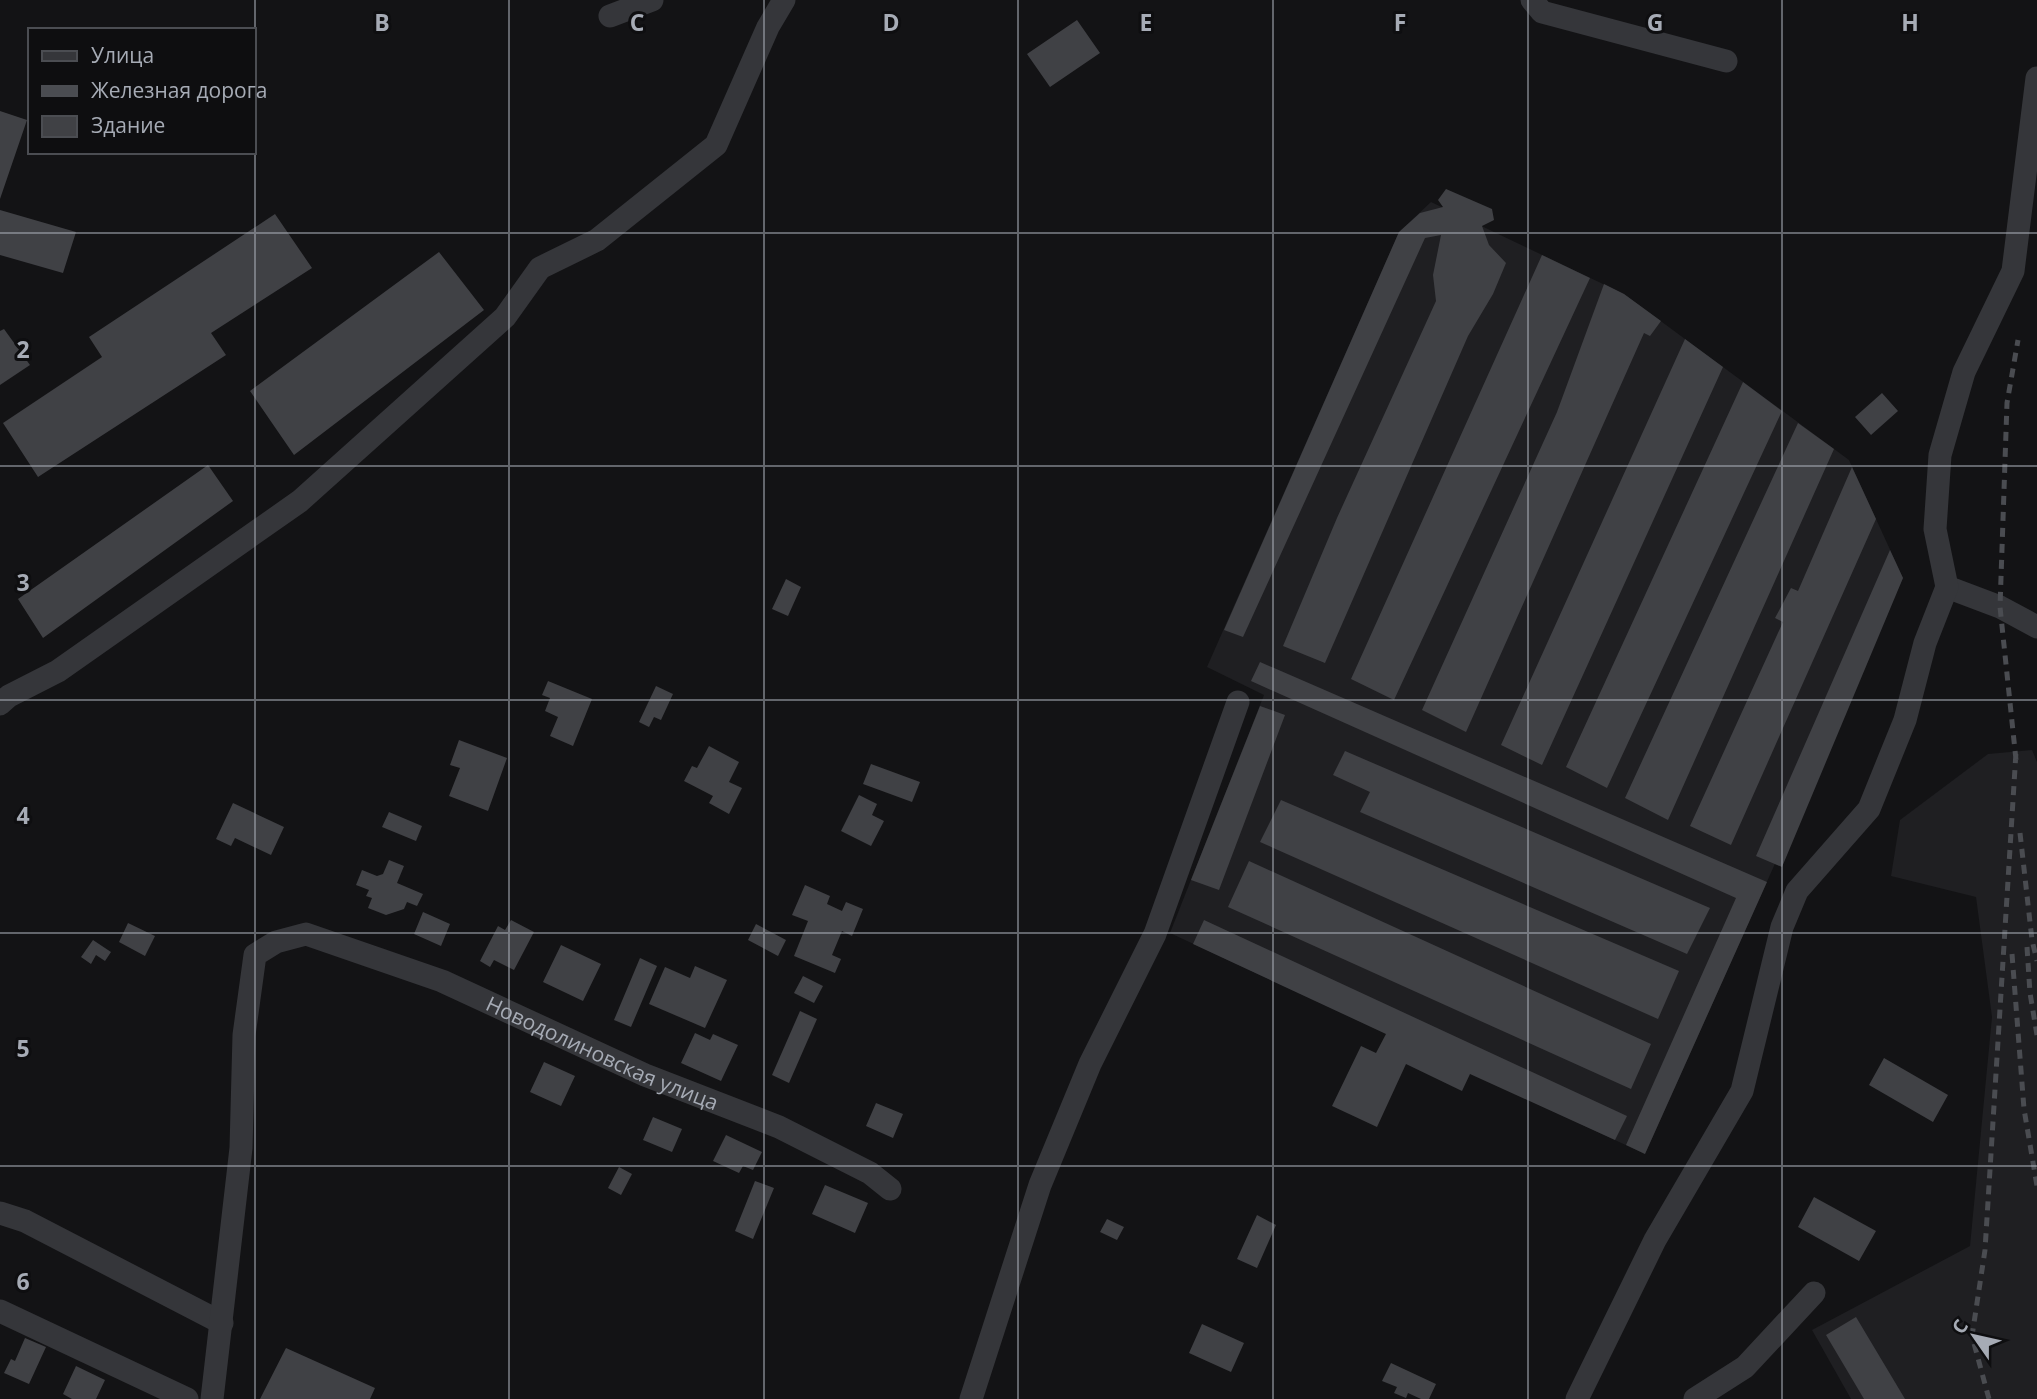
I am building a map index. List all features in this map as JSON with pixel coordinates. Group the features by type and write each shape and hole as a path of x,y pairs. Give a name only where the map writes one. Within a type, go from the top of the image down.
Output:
{"street":[{"path":"610,16 652,0"},
{"path":"0,704 9,696 58,671 300,501 505,317 540,268 597,240 716,145 768,27 784,0"},
{"path":"1532,0 1542,12 1726,61"},
{"path":"1577,1399 1655,1240 1742,1091 1782,928 1797,891 1869,809 1905,720 1925,643 1947,587 1936,529 1940,455 1964,372 2013,271 2037,78"},
{"path":"1947,587 2000,607 2037,627"},
{"path":"971,1399 1040,1185 1090,1064 1155,934 1238,702"},
{"name":"Новодолиновская улица","path":"222,1323 241,1148 244,1035 256,955 276,942 306,934 442,981 645,1075 779,1127 870,1173 890,1189"},
{"path":"0,1213 25,1221 222,1323 212,1399"},
{"path":"1695,1399 1745,1367 1814,1293"},
{"path":"0,1311 187,1399"}],"shaded area":[{"path":"1431,202 1624,294 1849,460 1903,578 1645,1154 1170,933 1264,695 1207,667 1399,232"},
{"path":"2032,750 2037,762 2037,1399 1851,1399 1812,1330 1970,1246 1992,1017 1976,897 1891,876 1900,820 1988,754"}],"building":[{"path":"1077,20 1100,53 1050,87 1027,54"},
{"path":"0,111 27,120 0,199"},
{"path":"1446,189 1492,209 1494,220 1482,226 1489,245 1506,263 1493,294 1468,336 1325,663 1283,646 1337,518 1436,301 1433,275 1441,235 1425,238 1243,637 1224,630 1399,232 1420,213 1443,207 1438,200"},
{"path":"0,210 76,232 63,273 0,255"},
{"path":"275,214 312,268 211,333 226,355 38,477 3,423 102,357 89,337"},
{"path":"439,252 484,310 294,455 250,391"},
{"path":"1542,255 1590,278 1394,700 1351,679"},
{"path":"1604,284 1624,294 1661,321 1650,336 1644,333 1466,732 1422,710 1557,412"},
{"path":"4,329 30,365 0,385 0,331"},
{"path":"1685,339 1723,367 1542,765 1501,745"},
{"path":"1743,382 1782,411 1607,788 1566,767"},
{"path":"1882,393 1898,411 1871,435 1855,417"},
{"path":"1798,423 1834,449 1668,820 1625,798"},
{"path":"208,465 233,501 43,638 18,599"},
{"path":"1852,467 1876,519 1731,845 1690,826 1783,622 1775,618 1791,588 1798,591"},
{"path":"1890,550 1903,578 1782,867 1756,856"},
{"path":"786,579 801,587 788,616 772,609"},
{"path":"1260,662 1767,882 1645,1154 1626,1145 1736,898 1251,681"},
{"path":"548,681 592,699 573,746 550,736 558,717 545,711 550,698 542,695"},
{"path":"656,686 673,694 661,720 654,717 649,727 639,722"},
{"path":"1260,706 1285,715 1219,890 1191,880"},
{"path":"459,740 507,758 488,811 449,796 460,768 450,765"},
{"path":"709,746 739,762 729,782 742,788 729,814 709,803 713,796 684,781 692,766 697,768"},
{"path":"1345,751 1710,908 1687,954 1360,812 1370,792 1333,775"},
{"path":"871,764 920,782 912,802 863,784"},
{"path":"859,795 877,804 872,815 884,821 871,846 841,831"},
{"path":"1281,800 1679,971 1658,1019 1260,842"},
{"path":"233,803 284,827 271,855 235,838 231,846 216,839"},
{"path":"389,812 422,826 416,841 382,827"},
{"path":"389,860 404,866 397,883 423,894 417,906 407,902 404,909 386,915 368,908 372,898 366,896 369,890 356,885 362,870 377,876 383,874"},
{"path":"1249,861 1651,1044 1631,1089 1228,907"},
{"path":"805,885 830,896 827,904 842,911 846,902 863,909 852,936 842,931 832,955 841,959 835,973 794,956 808,921 792,915"},
{"path":"423,912 450,924 441,946 414,934"},
{"path":"511,920 534,932 514,970 494,960 490,967 480,961 498,926 505,930"},
{"path":"1204,920 1627,1116 1615,1140 1470,1074 1462,1091 1406,1064 1377,1127 1332,1106 1361,1046 1376,1053 1386,1034 1193,944"},
{"path":"128,923 155,936 145,956 119,942"},
{"path":"756,924 786,940 778,956 748,940"},
{"path":"93,940 111,952 105,961 96,955 91,964 81,957"},
{"path":"561,945 601,964 583,1001 543,982"},
{"path":"640,958 657,966 631,1027 614,1020"},
{"path":"695,966 727,980 705,1028 649,1004 665,967 690,978"},
{"path":"803,976 823,986 814,1003 794,993"},
{"path":"800,1011 817,1019 789,1083 772,1075"},
{"path":"695,1033 710,1040 713,1034 738,1045 721,1081 681,1063"},
{"path":"1884,1058 1948,1095 1933,1122 1869,1085"},
{"path":"544,1062 575,1076 561,1106 530,1092"},
{"path":"876,1103 903,1114 893,1138 866,1126"},
{"path":"653,1117 682,1129 672,1152 643,1140"},
{"path":"726,1135 762,1152 753,1170 743,1166 739,1173 713,1161"},
{"path":"619,1167 632,1174 621,1195 608,1188"},
{"path":"755,1181 774,1188 753,1239 735,1231"},
{"path":"825,1185 868,1203 855,1233 812,1214"},
{"path":"1814,1197 1876,1231 1859,1261 1798,1227"},
{"path":"1257,1215 1276,1225 1257,1268 1237,1259"},
{"path":"1107,1219 1124,1227 1117,1240 1100,1232"},
{"path":"1856,1317 1905,1399 1864,1399 1826,1335"},
{"path":"1202,1324 1244,1343 1231,1372 1189,1353"},
{"path":"25,1338 46,1347 29,1384 4,1373 11,1359 15,1361"},
{"path":"286,1348 375,1388 370,1399 260,1399"},
{"path":"1391,1363 1436,1384 1429,1399 1421,1399 1408,1393 1406,1398 1394,1393 1397,1387 1382,1381"},
{"path":"76,1366 105,1380 96,1399 72,1399 63,1394"}],"railway":[{"path":"2016,760 2000,607 2007,403 2018,340"},
{"path":"1989,1399 1972,1336 1985,1250 2016,752"},
{"path":"2020,833 2032,940 2037,961"},
{"path":"2027,947 2030,993 2037,1035"},
{"path":"2012,954 2024,1109 2037,1186"}]}
